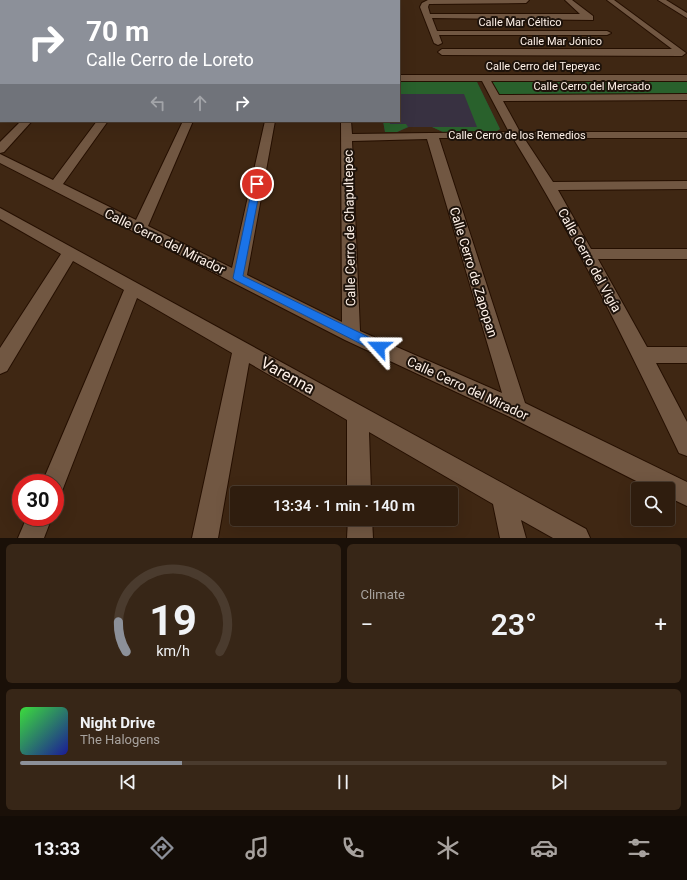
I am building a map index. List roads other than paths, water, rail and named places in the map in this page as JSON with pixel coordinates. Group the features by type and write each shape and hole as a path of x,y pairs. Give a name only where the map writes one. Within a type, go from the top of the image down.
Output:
{"street":[{"path":"568,0 629,52"},
{"path":"610,0 684,54"},
{"path":"661,0 687,16"},
{"path":"445,61 424,7 424,4 428,2 526,1 540,16"},
{"path":"428,16 587,16"},
{"name":"Calle Mar Céltico","path":"434,33 612,38"},
{"name":"Calle Mar Jónico","path":"442,52 629,52 684,54"},
{"name":"Calle Cerro del Tepeyac","path":"400,78 687,78"},
{"name":"Calle Cerro del Vigía","path":"485,78 517,136 549,186 642,355 687,445"},
{"name":"Calle Cerro del Mercado","path":"496,98 687,97"},
{"path":"0,149 26,122"},
{"path":"55,186 102,122"},
{"path":"140,228 188,122"},
{"path":"238,278 270,122"},
{"name":"Calle Cerro de Chapultepec","path":"346,122 351,335"},
{"name":"Calle Cerro de los Remedios","path":"347,138 432,135 687,135"},
{"name":"Calle Cerro de Zapopan","path":"432,135 517,410"},
{"name":"Calle Cerro del Mirador","path":"0,158 351,335 517,410 687,494"},
{"path":"549,186 687,185"},
{"name":"Varenna","path":"1,215 70,252 577,538"},
{"path":"0,365 70,252"},
{"path":"586,254 687,254"},
{"path":"58,474 133,288"},
{"path":"205,538 242,349"},
{"path":"642,355 687,355"},
{"path":"358,414 359,486"},
{"path":"504,497 513,538"},
{"path":"31,538 36,526"},
{"path":"360,526 360,538"}]}
